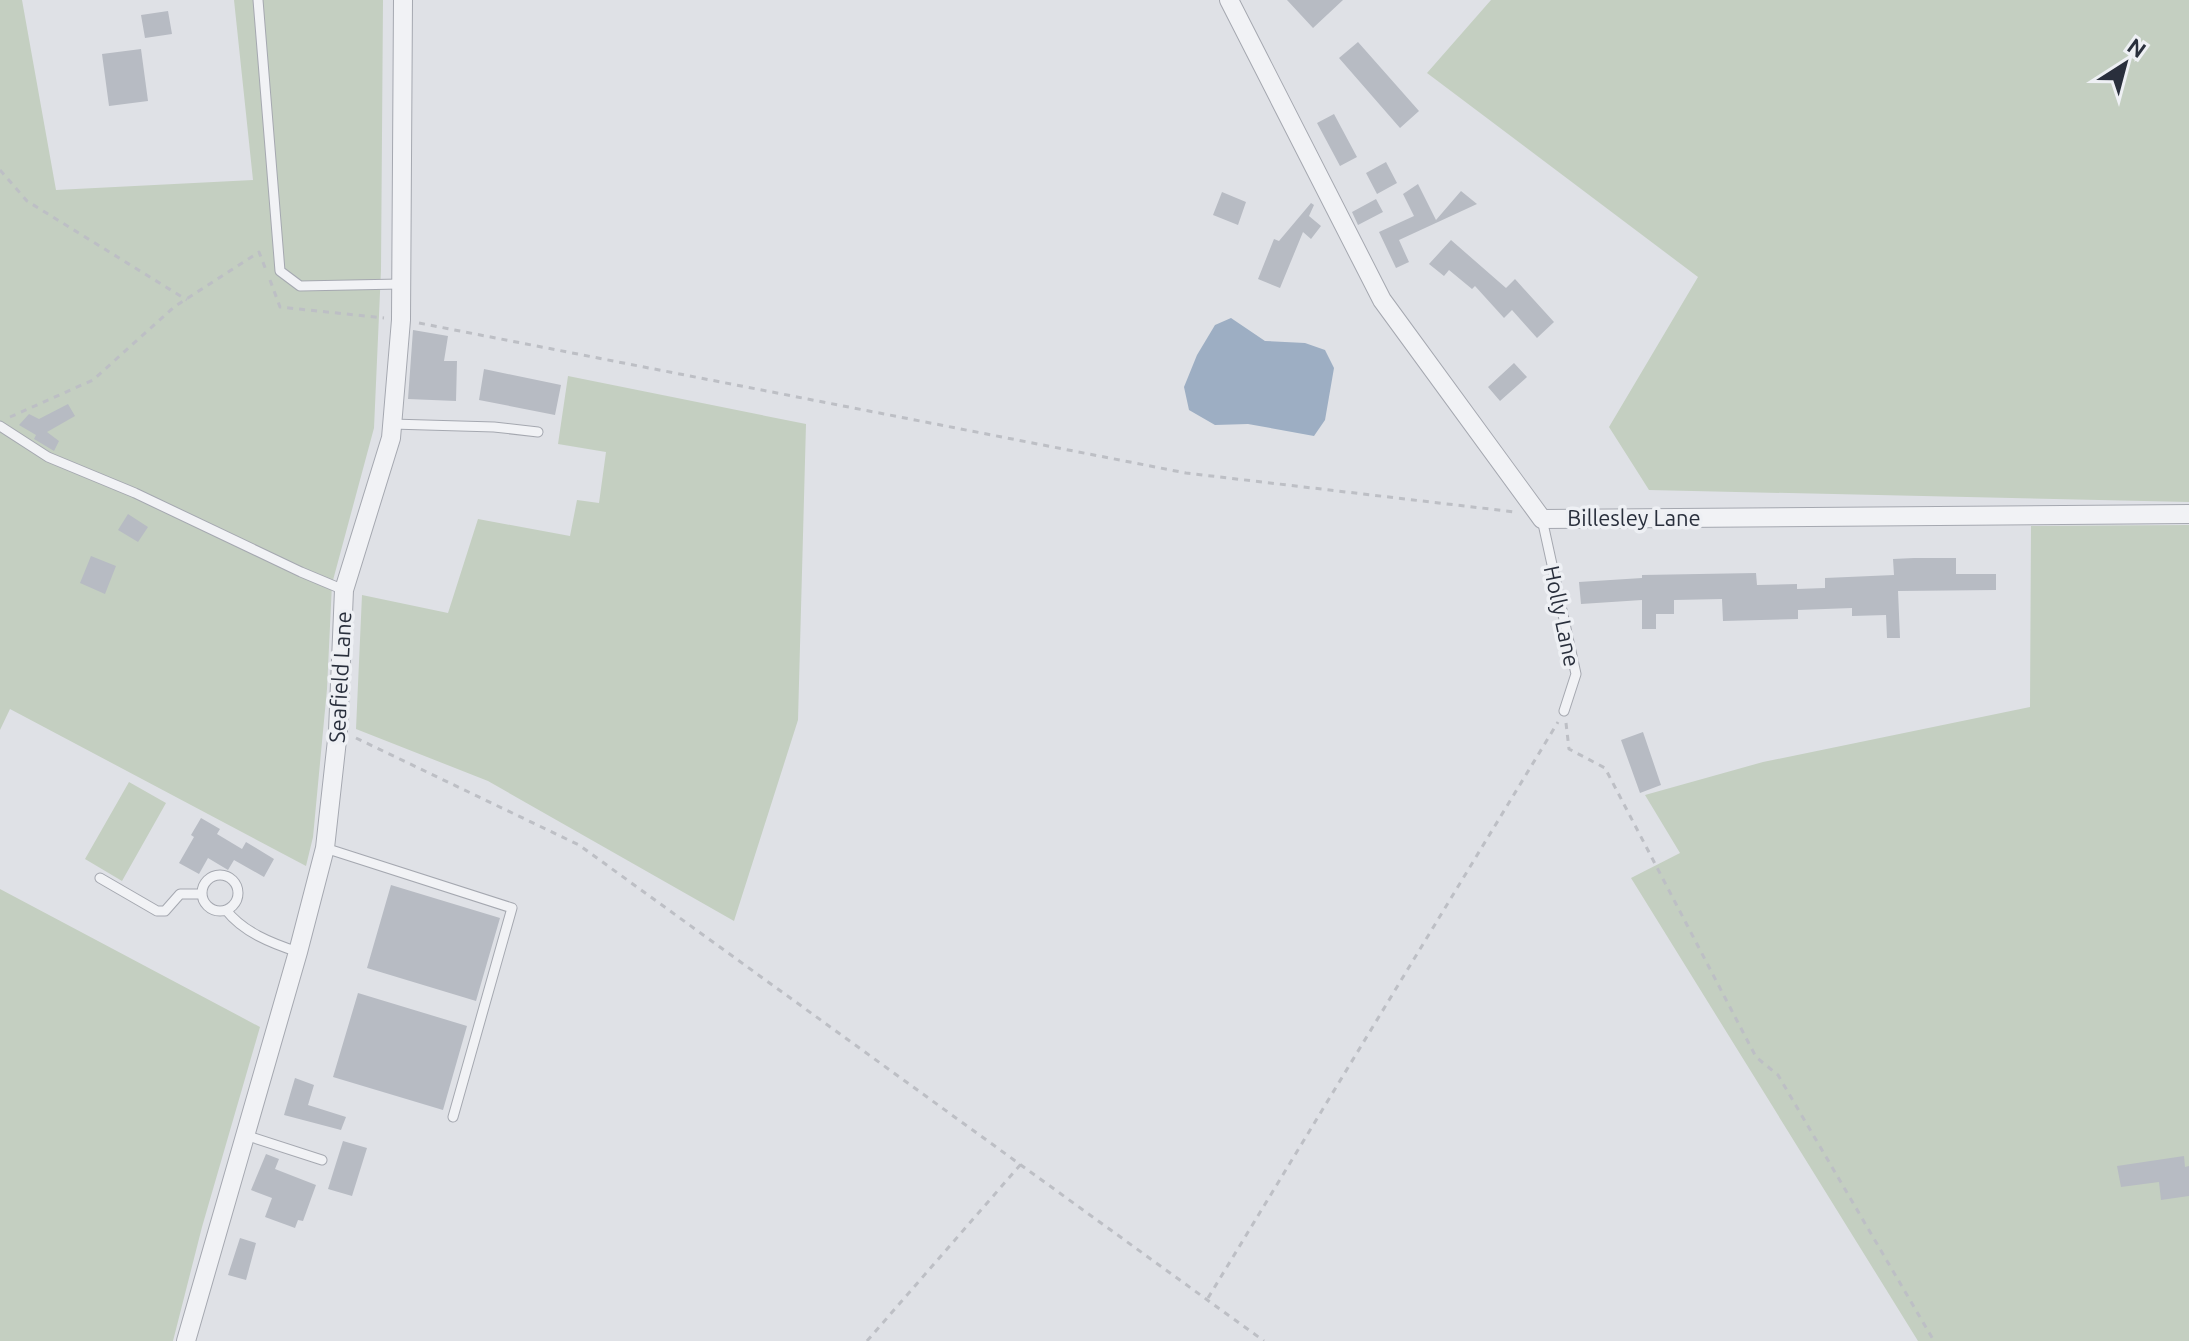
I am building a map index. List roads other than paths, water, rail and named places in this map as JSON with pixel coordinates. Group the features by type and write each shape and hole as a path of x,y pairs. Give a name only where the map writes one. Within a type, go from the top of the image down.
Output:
{"street":[{"name":"Seafield Lane","path":"186,1341 325,848 338,731 344,590 391,438 401,320 403,0"},
{"name":"Billesley Lane","path":"1229,0 1382,300 1540,517 2189,514"}],"lane":[{"path":"258,0 280,271 300,286 400,284"},
{"path":"0,424 48,457 135,493 344,590"},
{"path":"392,424 494,427 538,432"},
{"name":"Holly Lane","path":"1540,517 1576,674 1564,711"},
{"path":"325,848 512,908 453,1117"},
{"path":"226,910 235,903 238,892 229,877 211,877 203,885 202,894 209,907 226,910 235,922 273,944 298,952"},
{"path":"100,878 157,911 165,911 180,894 202,894"},
{"path":"245,1135 322,1160"}],"water":[{"path":"1231,318 1265,341 1305,343 1325,350 1334,368 1325,420 1314,436 1248,424 1215,425 1189,410 1184,387 1197,355 1215,325"}]}
